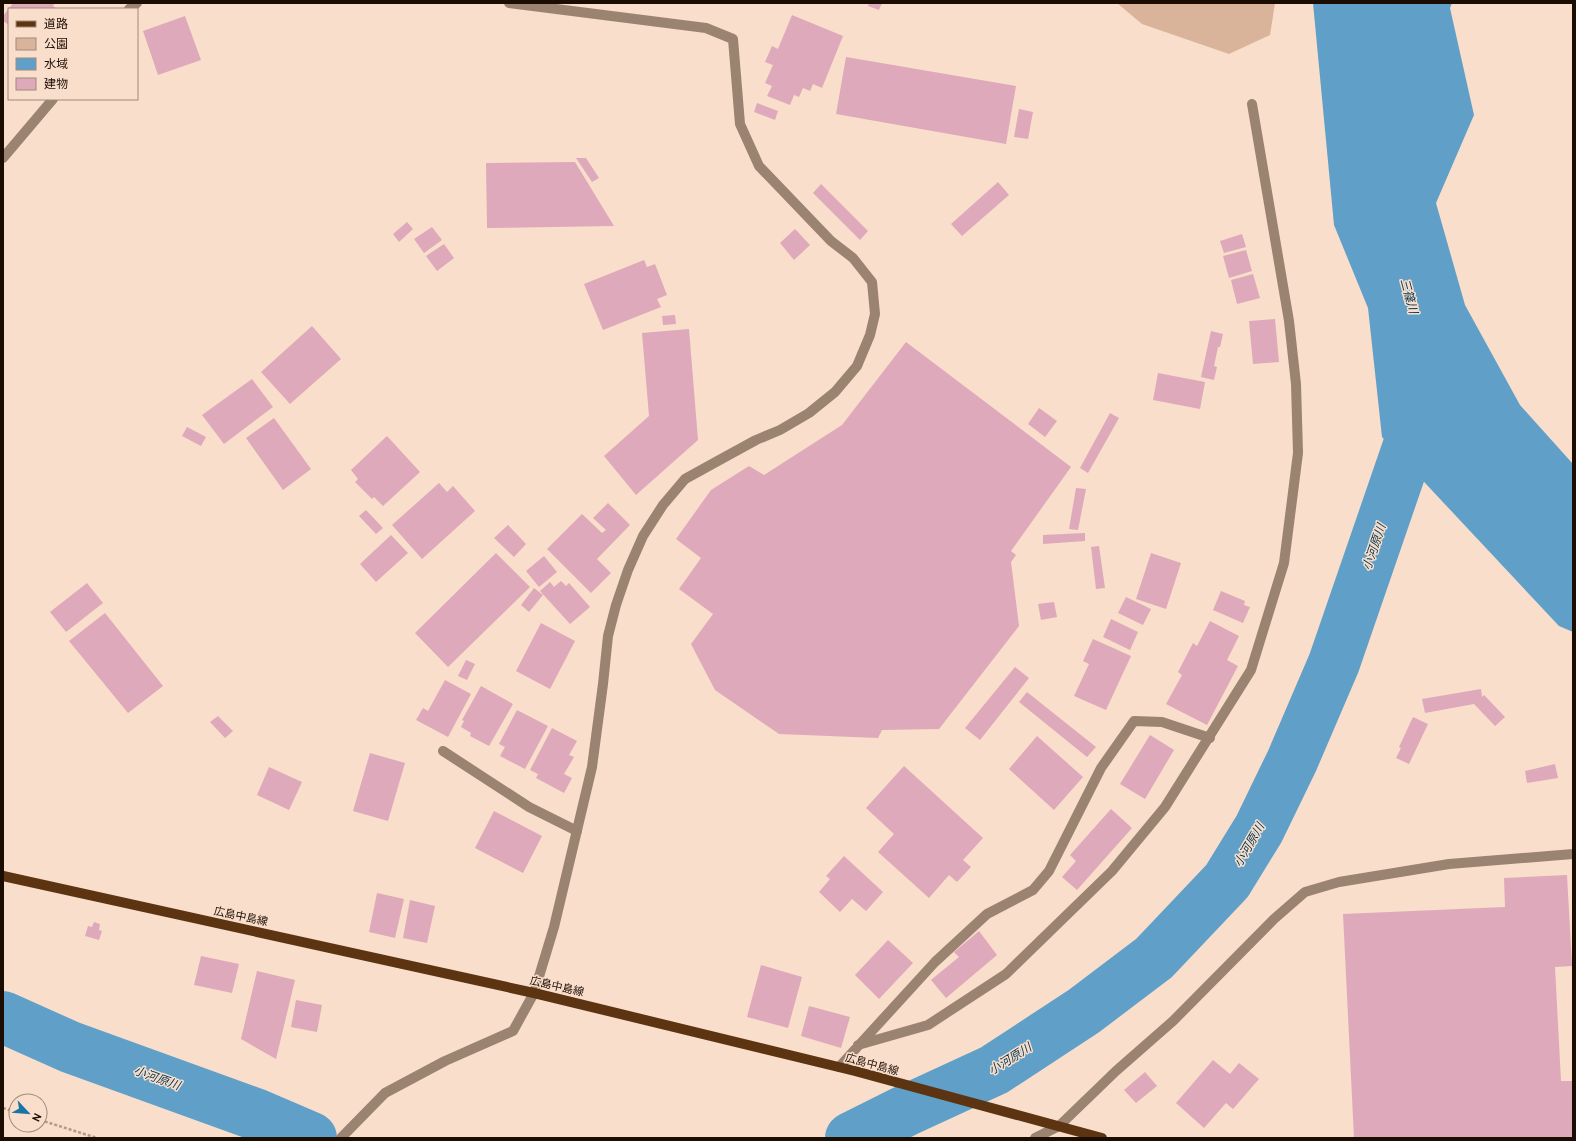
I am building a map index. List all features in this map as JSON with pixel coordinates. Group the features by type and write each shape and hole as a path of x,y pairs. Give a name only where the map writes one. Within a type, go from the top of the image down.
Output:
{"main road":[{"name":"広島中島線","path":"3,876 534,993 840,1067 1102,1138"}],"street":[{"path":"341,1138 386,1093 445,1061 513,1031 534,993 554,927 592,767 604,684 608,636 616,604 628,570 643,536 663,505 685,479 756,440 780,430 809,413 835,392 857,366 870,335 875,314 872,282 853,258 832,240 759,166 740,124 733,39 706,28 509,3"},
{"path":"3,158 52,100"},
{"path":"858,1045 928,1025 1006,974 1112,871 1165,807 1210,738 1251,670 1284,564 1298,453 1296,384 1289,320 1252,104"},
{"path":"840,1067 858,1045 935,962 987,914 1033,890 1049,871 1101,768 1134,721 1162,722 1210,738"},
{"path":"443,751 529,807 577,831"},
{"path":"1035,1138 1059,1126 1116,1071 1173,1021 1274,919 1305,892 1339,882 1449,864 1573,854"}],"path":[{"path":"48,1123 97,1138"}],"green space":[{"path":"1117,3 1275,3 1270,35 1229,54 1142,24"}],"water":[{"name":"三篠川","path":"1313,3 1452,3 1450,8 1474,115 1436,203 1465,305 1520,405 1573,464 1573,632 1559,626 1382,437 1368,308 1334,225"}],"building":[{"path":"13,3 55,3 53,6 56,8 9,8"},
{"path":"869,3 882,3 879,10 868,6"},
{"path":"8,10 8,24 3,21 3,16"},
{"path":"792,15 843,36 822,88 813,84 810,91 803,88 799,97 794,95 790,105 767,96 772,86 765,83 773,65 765,62 772,46 778,49"},
{"path":"185,16 201,60 158,75 143,31"},
{"path":"846,57 1016,86 1006,144 836,114"},
{"path":"757,103 778,111 775,120 754,112"},
{"path":"1019,109 1033,112 1028,139 1014,137"},
{"path":"576,158 586,158 599,178 592,182"},
{"path":"575,162 614,226 487,228 486,163"},
{"path":"998,182 1009,195 962,236 951,224"},
{"path":"821,184 868,231 860,240 813,193"},
{"path":"407,222 413,229 399,242 393,234"},
{"path":"432,227 442,240 424,253 414,239"},
{"path":"795,229 810,245 794,260 780,243"},
{"path":"1242,234 1246,247 1224,253 1220,241"},
{"path":"444,244 454,258 437,271 426,256"},
{"path":"1246,250 1252,271 1229,278 1223,256"},
{"path":"644,260 647,267 655,264 667,295 657,299 661,307 603,330 584,284"},
{"path":"1253,274 1260,298 1237,304 1231,280"},
{"path":"675,315 676,324 663,325 662,316"},
{"path":"1275,319 1279,362 1253,364 1249,321"},
{"path":"312,326 341,359 290,404 261,372"},
{"path":"689,329 698,440 636,495 604,456 649,416 642,333"},
{"path":"1211,331 1223,334 1220,347 1218,347 1214,366 1217,367 1214,380 1201,377"},
{"path":"906,342 1071,467 1011,551 1016,555 1011,562 1019,626 939,729 882,730 878,738 779,734 715,690 691,644 713,614 679,589 701,558 676,539 711,490 749,466 764,475 842,425"},
{"path":"1158,373 1205,382 1200,409 1153,400"},
{"path":"252,379 273,407 224,444 202,415"},
{"path":"1039,408 1057,421 1045,437 1028,424"},
{"path":"1110,413 1119,418 1088,473 1080,468"},
{"path":"274,418 311,469 283,490 246,438"},
{"path":"187,427 206,437 201,446 182,436"},
{"path":"387,436 420,472 383,506 374,497 372,499 355,482 358,479 351,470"},
{"path":"439,483 447,492 453,486 475,511 422,559 392,525"},
{"path":"1076,488 1086,489 1078,530 1069,529"},
{"path":"608,503 630,525 597,559 611,573 591,593 547,549 582,514 602,533 606,530 593,518"},
{"path":"366,510 383,528 376,534 359,516"},
{"path":"508,525 526,544 514,557 494,538"},
{"path":"1085,533 1085,541 1043,544 1043,535"},
{"path":"391,535 408,553 376,582 360,564"},
{"path":"1099,546 1105,588 1096,589 1091,547"},
{"path":"496,553 530,587 448,667 415,633"},
{"path":"1151,553 1181,563 1166,609 1136,599"},
{"path":"544,556 557,572 539,587 526,571"},
{"path":"561,581 566,586 569,583 590,607 570,624 540,591 550,582 554,587"},
{"path":"87,583 103,603 66,632 50,612"},
{"path":"534,588 543,595 529,612 521,605"},
{"path":"1221,591 1245,601 1244,605 1250,607 1243,623 1213,610"},
{"path":"1126,597 1151,609 1143,625 1118,613"},
{"path":"1054,602 1057,617 1041,620 1038,604"},
{"path":"105,613 163,686 128,713 69,641"},
{"path":"1111,619 1138,632 1130,650 1103,637"},
{"path":"1210,621 1239,636 1227,660 1238,666 1207,725 1166,704 1182,675 1178,672 1193,643 1197,646"},
{"path":"541,623 575,641 550,689 516,671"},
{"path":"1093,639 1131,656 1106,710 1074,696 1089,664 1083,661"},
{"path":"466,660 475,664 467,680 458,676"},
{"path":"1015,667 1029,678 980,740 965,728"},
{"path":"445,680 471,694 448,737 416,720 423,708 428,711"},
{"path":"481,686 513,704 489,746 470,736 471,733 461,727 464,721 462,720"},
{"path":"1481,689 1482,697 1484,695 1505,717 1495,726 1474,704 1425,713 1422,699"},
{"path":"1027,692 1096,747 1087,757 1019,702"},
{"path":"517,710 548,726 525,769 500,756 505,747 499,744"},
{"path":"218,716 233,731 225,738 210,722"},
{"path":"1413,717 1428,724 1409,764 1396,758 1401,748 1399,747"},
{"path":"552,728 577,741 569,755 574,757 564,774 572,778 564,793 536,778 538,774 530,770"},
{"path":"1150,735 1174,750 1145,799 1120,784"},
{"path":"1037,736 1083,777 1054,810 1009,769"},
{"path":"370,753 405,763 388,821 353,811"},
{"path":"1555,764 1558,778 1527,783 1525,771"},
{"path":"904,766 983,838 963,860 971,867 957,882 949,875 929,898 878,852 894,834 866,808"},
{"path":"269,767 302,782 289,810 257,795"},
{"path":"1111,809 1132,828 1077,890 1062,877 1076,861 1070,855"},
{"path":"494,811 542,836 523,873 475,848"},
{"path":"844,856 883,892 866,911 852,899 840,912 819,892 830,879 826,876"},
{"path":"1567,875 1572,966 1555,967 1561,1081 1573,1081 1573,1138 1354,1138 1343,914 1505,907 1504,878"},
{"path":"377,893 404,899 395,938 369,932"},
{"path":"410,900 435,906 427,943 403,938"},
{"path":"94,922 100,924 99,930 102,931 99,940 85,936 88,926 92,927"},
{"path":"979,931 997,955 946,998 931,980 959,957 954,952"},
{"path":"888,940 913,963 879,999 855,975"},
{"path":"201,956 239,964 232,993 194,985"},
{"path":"761,965 802,977 788,1028 747,1017"},
{"path":"257,971 295,980 276,1059 241,1039"},
{"path":"296,1000 322,1005 317,1032 291,1027"},
{"path":"809,1006 850,1017 841,1048 801,1036"},
{"path":"1213,1060 1230,1074 1239,1063 1259,1079 1233,1109 1226,1103 1204,1128 1176,1103"},
{"path":"1145,1072 1157,1086 1136,1103 1124,1090"}],"waterway":[{"name":"小河原川","path":"851,1138 994,1070 1084,1011 1154,958 1227,881 1259,829 1292,761 1334,663 1427,393"},
{"name":"小河原川","path":"3,1017 70,1047 255,1114 311,1138"}]}
